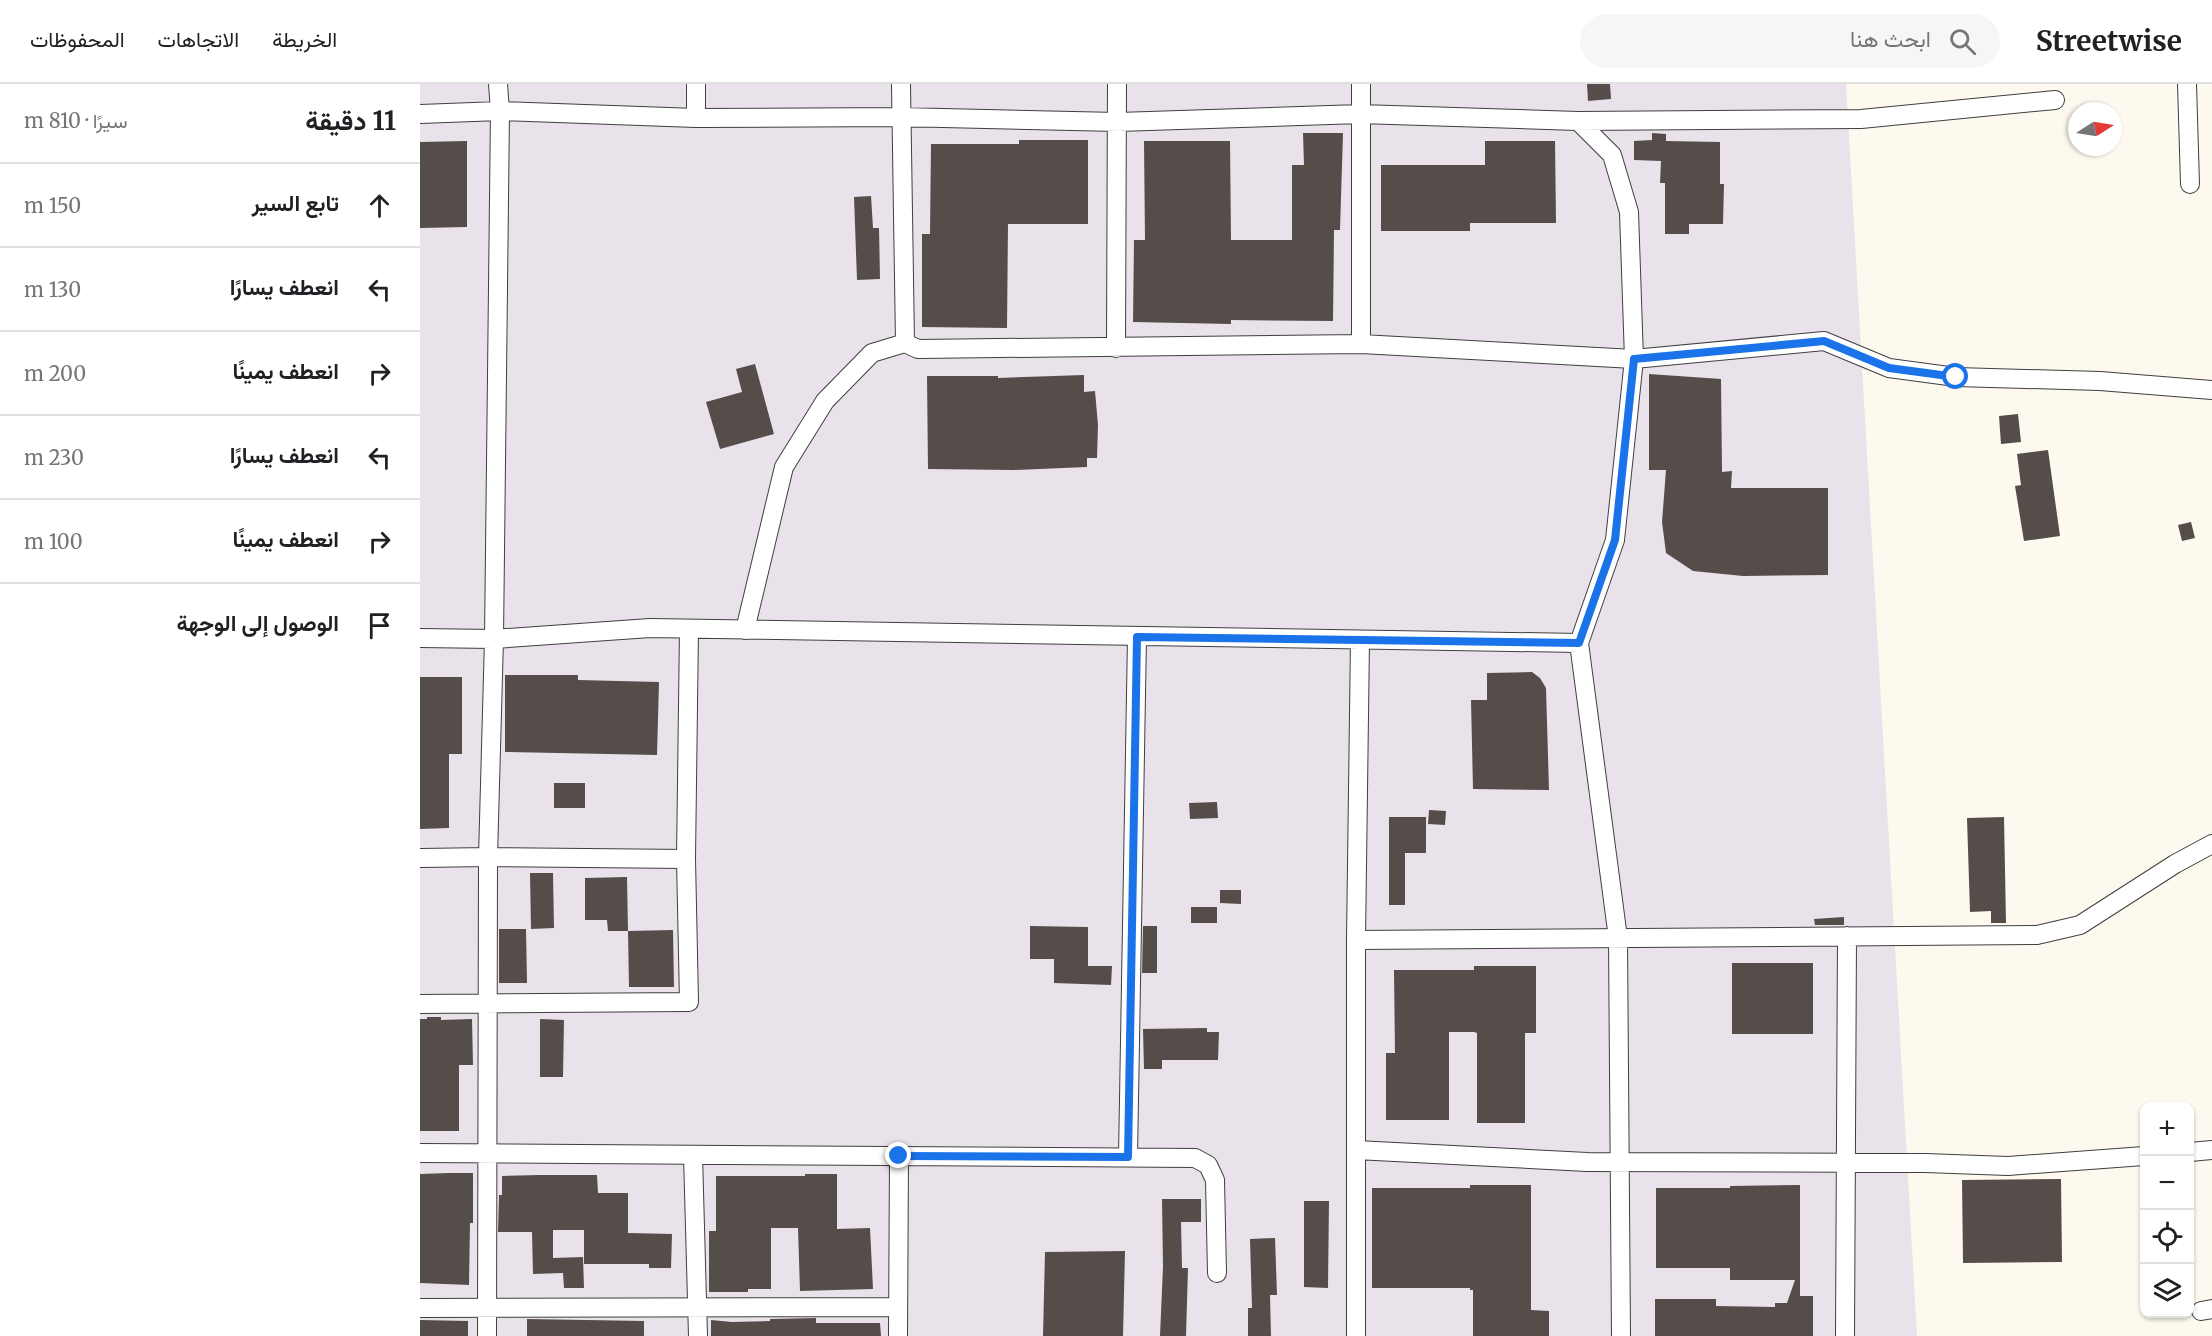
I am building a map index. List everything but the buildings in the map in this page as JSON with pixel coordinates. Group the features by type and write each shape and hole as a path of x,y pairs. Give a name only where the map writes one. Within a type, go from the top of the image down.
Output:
{"street":[{"path":"487,1336 488,856 494,639 500,111 498,84"},
{"path":"696,84 696,118"},
{"path":"901,84 905,343"},
{"path":"1116,348 1117,84"},
{"path":"1360,84 1360,344"},
{"path":"2187,84 2190,184"},
{"path":"420,114 500,111 696,118 900,117 1118,122 1360,114 1578,122 1861,119 2055,100"},
{"path":"1578,122 1612,155 1629,212 1634,359 1615,540 1579,643 1618,938 1621,1336"},
{"path":"745,630 784,467 825,401 872,353 905,343 918,349 1360,344 1634,359 1824,341 1889,368 1956,377 2100,381 2212,390"},
{"path":"420,639 494,639 650,628 1579,643"},
{"path":"420,1004 689,1002 686,859 689,629"},
{"path":"1128,1157 1137,637"},
{"path":"1356,1336 1356,940 1360,640"},
{"path":"1356,940 2037,935 2080,925 2175,864 2212,844"},
{"path":"420,858 488,856 686,859"},
{"path":"1845,1336 1847,936"},
{"path":"1356,1150 1619,1162 1925,1162 2008,1166 2140,1156"},
{"path":"2194,1152 2212,1150"},
{"path":"420,1153 1195,1158 1212,1169 1215,1180 1217,1273"},
{"path":"693,1155 699,1306 698,1336"},
{"path":"898,1336 899,1156"},
{"path":"420,1308 898,1307"}],"shaded area":[{"path":"420,84 1846,84 1917,1336 420,1336"}],"route":[{"path":"899,1156 1128,1157 1137,637 1579,643 1615,540 1634,359 1824,341 1889,368 1956,377"}]}
